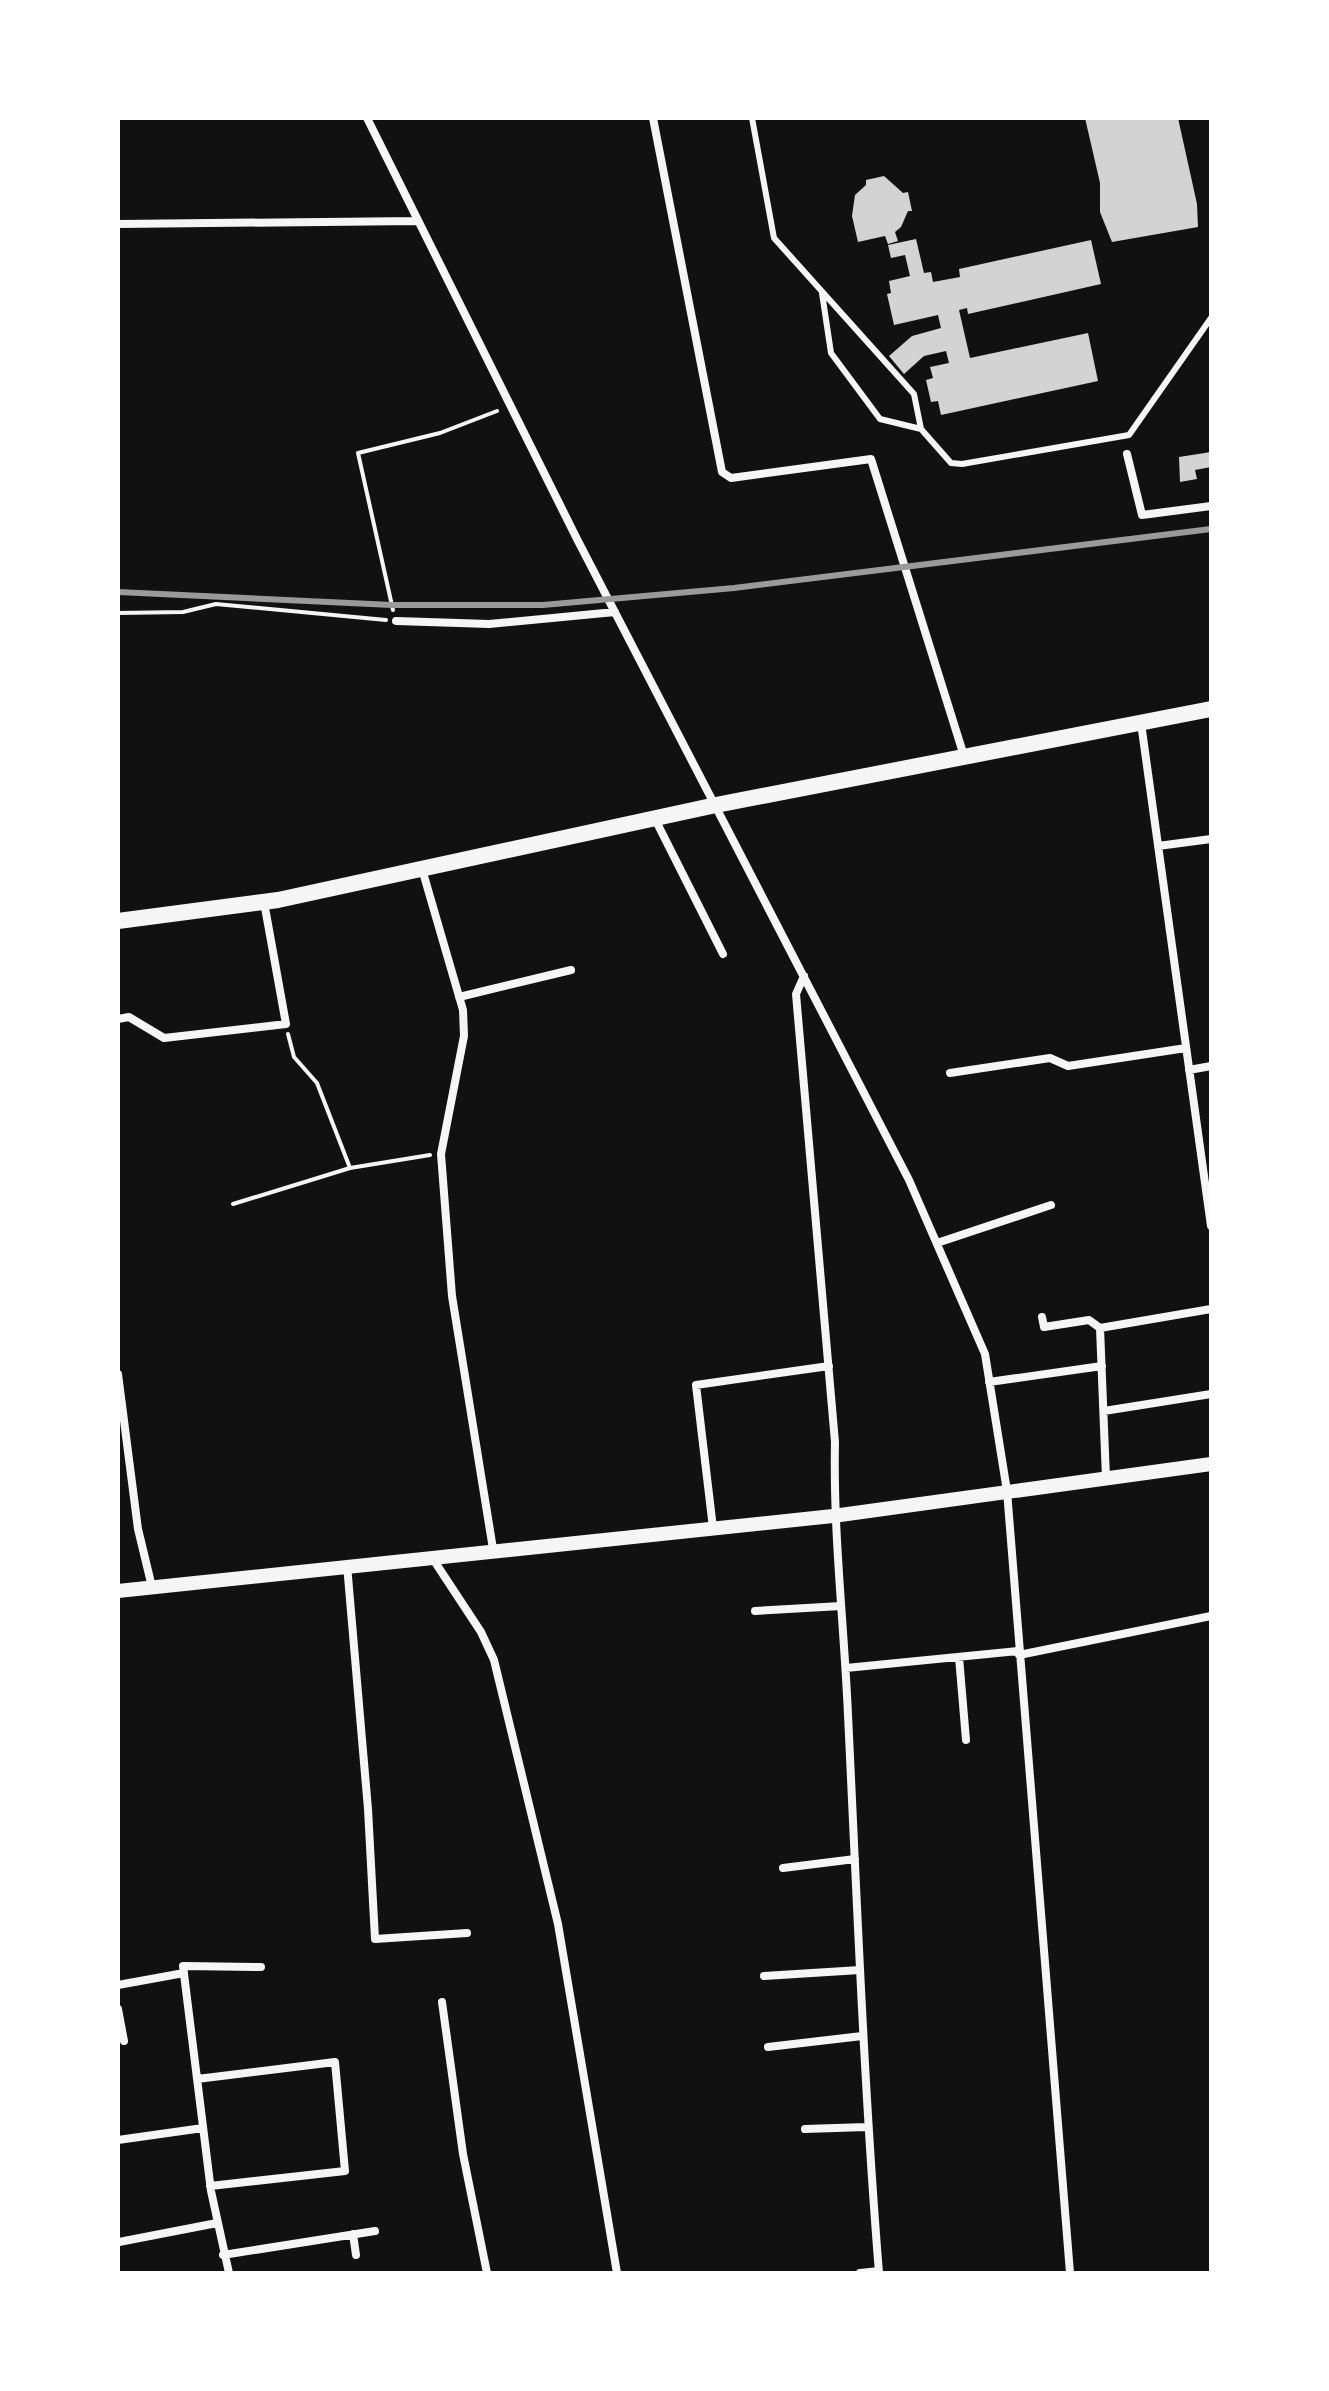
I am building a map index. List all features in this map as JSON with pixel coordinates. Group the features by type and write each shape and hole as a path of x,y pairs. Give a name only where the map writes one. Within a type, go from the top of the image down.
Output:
{"main road":[{"path":"118,921 264,902 716,805 1211,709"}],"street":[{"path":"367,118 416,221 615,612 909,1180 985,1354 1007,1491 1070,2273"},
{"path":"653,118 722,472 731,478 871,459 964,756"},
{"path":"118,224 416,221"},
{"path":"1127,454 1142,515 1211,506"},
{"path":"396,621 489,624 615,612"},
{"path":"1141,722 1211,1226"},
{"path":"654,818 723,954"},
{"path":"1158,846 1211,839"},
{"path":"422,869 459,997 464,1036 441,1154 452,1296 493,1549"},
{"path":"118,1019 129,1017 164,1038 286,1024 264,902"},
{"path":"459,997 571,970"},
{"path":"804,976 796,994 835,1442 833,1516 846,1668 866,2127 879,2272 860,2273"},
{"path":"950,1073 1050,1058 1068,1066 1186,1048"},
{"path":"1189,1070 1211,1066"},
{"path":"937,1243 1051,1205"},
{"path":"1042,1317 1044,1327 1089,1320 1100,1328 1211,1309"},
{"path":"1100,1328 1106,1478"},
{"path":"713,1528 696,1385 829,1366"},
{"path":"989,1382 1102,1366"},
{"path":"118,1374 138,1529 152,1587"},
{"path":"1104,1411 1211,1394"},
{"path":"118,1591 493,1549 833,1516 1211,1464"},
{"path":"431,1556 481,1632 494,1660 558,1924 617,2273"},
{"path":"347,1565 368,1809 375,1939 467,1933"},
{"path":"755,1611 841,1606"},
{"path":"846,1668 1019,1653 1211,1616"},
{"path":"959,1657 966,1740"},
{"path":"783,1868 855,1859"},
{"path":"229,2273 210,2186 183,1966 261,1967"},
{"path":"764,1976 860,1970"},
{"path":"118,1985 184,1973"},
{"path":"442,2002 463,2154 487,2273"},
{"path":"118,2009 124,2041"},
{"path":"768,2047 862,2036"},
{"path":"197,2079 335,2062 345,2171 210,2186"},
{"path":"805,2129 866,2127"},
{"path":"118,2140 203,2128"},
{"path":"119,2242 217,2223"},
{"path":"223,2255 375,2231"},
{"path":"353,2234 356,2255"}],"lane":[{"path":"752,118 774,238 914,394 921,429 951,463 962,464 1129,435 1211,318"},
{"path":"821,290 831,353 880,419 921,429"},
{"path":"1124,436 1127,454"}],"path":[{"path":"118,613 183,612 216,604 396,621 358,453 440,433 510,406"},
{"path":"286,1024 294,1057 317,1083 350,1168"},
{"path":"233,1204 350,1168 441,1154"}],"building":[{"path":"1085,118 1178,118 1197,204 1198,227 1112,242 1100,212 1100,183"},
{"path":"884,176 903,193 908,192 912,211 908,211 901,227 895,232 898,241 888,244 885,236 858,242 852,216 855,195 866,185 866,180"},
{"path":"916,239 924,273 931,272 933,282 960,277 959,269 1091,240 1101,284 968,314 967,308 959,310 970,358 1088,333 1098,381 941,415 938,401 931,402 926,380 933,378 930,367 949,363 946,351 924,356 904,374 889,356 912,336 941,328 938,315 894,325 887,294 891,293 889,281 910,276 905,255 891,258 888,245"},
{"path":"1211,452 1211,467 1195,470 1197,479 1180,482 1179,457"}],"railway":[{"path":"118,592 392,605 543,605 734,588 1211,529"}]}
